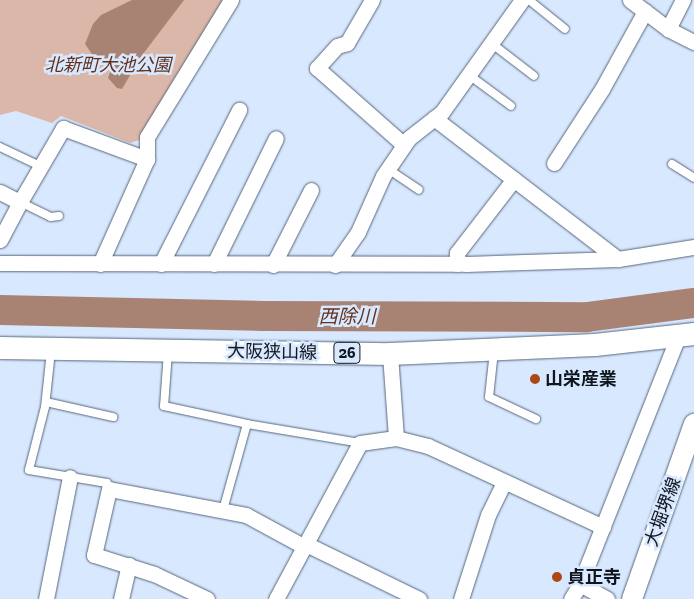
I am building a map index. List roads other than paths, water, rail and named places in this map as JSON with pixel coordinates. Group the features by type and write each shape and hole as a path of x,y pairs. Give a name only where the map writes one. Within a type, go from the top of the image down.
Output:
{"main road":[{"name":"大阪狭山線","path":"0,348 390,354 686,336"},
{"name":"大堀堺線","path":"633,596 694,424"}],"street":[{"path":"100,264 147,159 147,137 231,0"},
{"path":"372,0 347,43 337,46 317,68 404,145"},
{"path":"335,265 358,232 388,169 404,145 434,118 469,75 522,0"},
{"path":"668,29 683,0"},
{"path":"554,163 602,89 637,4 668,29 694,42"},
{"path":"161,264 239,110"},
{"path":"434,118 618,259"},
{"path":"0,240 58,133 65,128 147,159"},
{"path":"214,264 276,138"},
{"path":"457,264 457,253 514,179"},
{"path":"273,265 311,190"},
{"path":"0,192 20,202"},
{"path":"0,263 457,264 618,259 694,247"},
{"path":"571,599 580,584 686,336"},
{"path":"390,354 396,438"},
{"path":"276,599 360,443 396,438 428,446 603,527"},
{"path":"46,599 70,477"},
{"path":"461,599 488,515 504,482"},
{"path":"207,599 129,565 94,555 109,489 223,510 263,522 393,594 419,599"},
{"path":"121,599 129,565"},
{"path":"580,584 607,599"}],"lane":[{"path":"529,0 565,29"},
{"path":"491,43 534,76"},
{"path":"469,75 511,106"},
{"path":"0,147 40,166"},
{"path":"672,164 694,178"},
{"path":"388,169 419,190"},
{"path":"20,202 51,217 58,216"},
{"path":"51,349 46,402 29,470 107,484 109,489"},
{"path":"494,349 489,397 536,419"},
{"path":"168,350 164,406 246,424 360,443"},
{"path":"46,402 113,417"},
{"path":"223,510 246,424"}],"waterway":[{"name":"西除川","path":"0,310 263,316 587,317 694,303"}],"place":[{"name":"山栄産業","path":"535,379"},
{"name":"貞正寺","path":"557,577"}],"park label":[{"name":"北新町大池公園","path":"108,65"}]}
